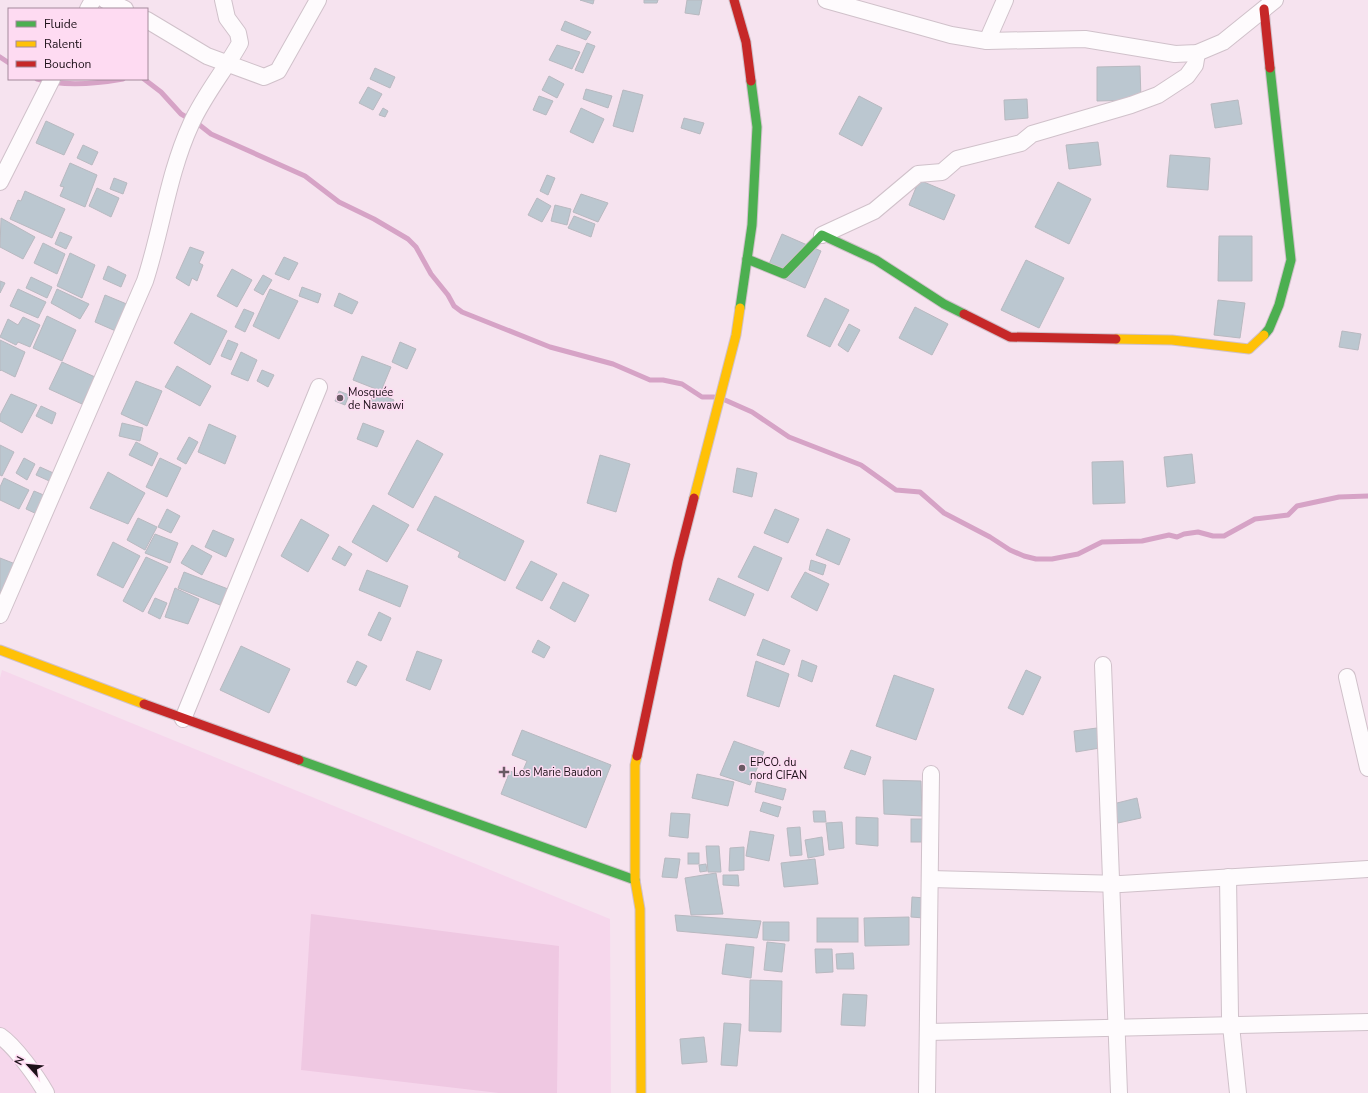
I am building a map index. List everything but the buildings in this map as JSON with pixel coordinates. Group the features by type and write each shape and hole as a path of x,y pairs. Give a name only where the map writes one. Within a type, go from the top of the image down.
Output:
{"street":[{"path":"105,0 123,8"},
{"path":"0,615 145,281 153,257 172,174 193,119 240,43 238,33 227,18 223,0"},
{"path":"148,21 208,56 264,77 278,71 318,0"},
{"path":"641,1093 640,909 634,880 635,765 678,561 736,335 752,225 757,127 746,42 734,0"},
{"path":"826,0 951,35 987,40 1085,39 1175,54 1197,53 1223,42 1270,4"},
{"path":"987,40 1005,0"},
{"path":"822,235 876,260 944,304 1010,337 1172,340 1249,349 1260,341 1269,329 1278,305 1291,260 1270,4"},
{"path":"747,259 784,274 822,235 874,211 918,174 942,172 957,159 1021,143 1032,134 1131,105 1158,95 1187,76 1195,65 1197,53"},
{"path":"0,182 48,85"},
{"path":"183,719 319,387"},
{"path":"0,650 183,719 634,880"},
{"path":"1103,665 1119,1093"},
{"path":"1347,678 1368,768"},
{"path":"927,1093 931,774"},
{"path":"930,879 1111,884 1368,869"},
{"path":"1228,877 1231,1025 1238,1093"},
{"path":"928,1032 1368,1022"},
{"path":"0,1036 7,1041 36,1075 46,1093"}],"shaded area":[{"path":"2,670 610,919 611,1093 0,1093 0,678"},
{"path":"311,914 559,946 557,1093 499,1093 301,1070"}],"waterway":[{"path":"0,57 8,62"},
{"path":"41,80 69,84 116,80"},
{"path":"145,80 161,92 181,114 197,123 211,134 305,176 339,202 374,219 408,239 416,247 431,274 448,295 454,306 462,312 550,347 613,364 650,380 663,380 682,384 702,397 714,397"},
{"path":"725,400 752,412 789,437 861,465 896,490 920,492 944,513 990,537 1010,550 1036,559 1052,559 1078,554 1102,542 1142,541 1169,535 1177,537 1184,534 1198,532 1213,536 1224,536 1255,519 1288,515 1297,506 1339,497 1368,496"}],"traffic: fast":[{"path":"1264,335 1269,329 1279,305 1291,260 1270,68"},
{"path":"740,308 752,225 757,127 751,81"},
{"path":"747,259 784,274 822,235 876,260 944,304 964,314"},
{"path":"299,760 635,880"}],"traffic: slow":[{"path":"694,498 736,335 740,308"},
{"path":"1116,339 1172,340 1249,349 1264,335"},
{"path":"0,650 144,704"},
{"path":"637,756 635,765 635,880 640,909 641,1093"}],"traffic: jam":[{"path":"734,0 746,42 751,81"},
{"path":"1264,9 1270,68"},
{"path":"964,314 1010,337 1116,339"},
{"path":"637,756 678,561 694,498"},
{"path":"144,704 299,760"}],"place":[{"name":"Mosquée de Nawawi","path":"340,398"},
{"name":"EPCO. du nord CIFAN","path":"742,768"},
{"name":"Los Marie Baudon","path":"504,772"}]}
